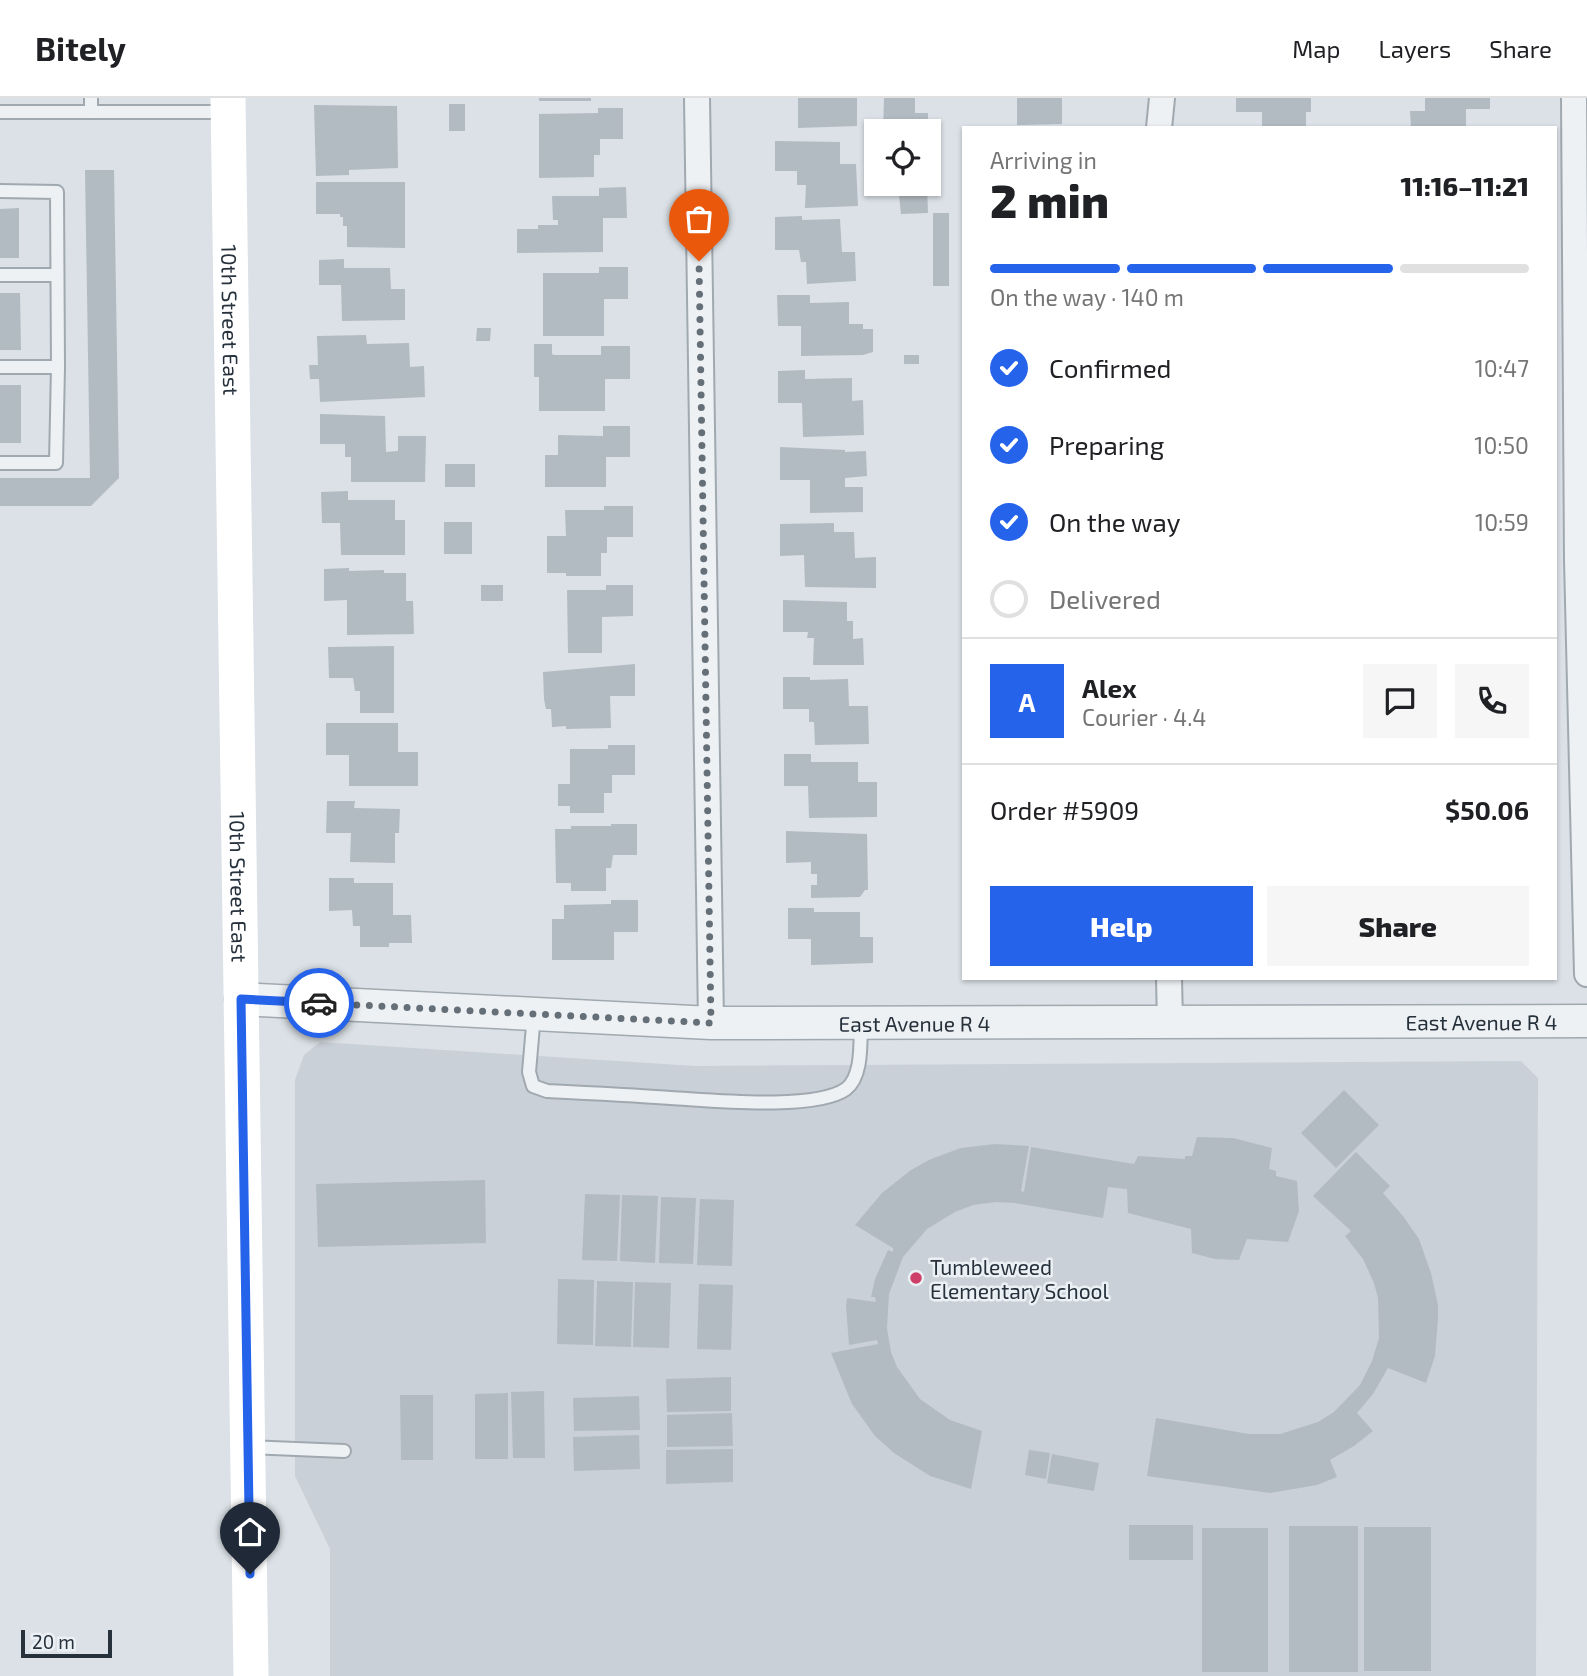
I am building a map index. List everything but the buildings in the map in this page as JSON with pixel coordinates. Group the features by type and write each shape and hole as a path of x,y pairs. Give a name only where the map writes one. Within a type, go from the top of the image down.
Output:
{"main road":[{"name":"10th Street East","path":"228,105 251,1676"}],"street":[{"path":"697,98 711,1023"},
{"path":"1159,126 1162,98"},
{"path":"1574,98 1587,974"},
{"path":"1169,980 1170,1023"},
{"name":"East Avenue R 4","path":"241,999 711,1023 1587,1021"}],"lane":[{"path":"91,98 91,112"},
{"path":"0,112 91,112 228,105"},
{"path":"0,191 58,192 56,463 0,463"},
{"path":"0,275 58,275"},
{"path":"0,367 58,367"},
{"path":"534,1014 528,1072 533,1086 547,1091 771,1103 820,1098 845,1089 853,1079 858,1064 861,1023"},
{"path":"248,1447 344,1451"}],"shaded area":[{"name":"Tumbleweed Elementary School","path":"320,1042 695,1066 1521,1061 1538,1078 1536,1676 330,1676 330,1549 295,1476 295,1080 304,1055"}],"way so far":[{"path":"319,1003 711,1023 699,261"}],"place":[{"name":"Tumbleweed Elementary School","path":"916,1278"}],"route":[{"path":"250,1574 241,999 319,1003"}]}
